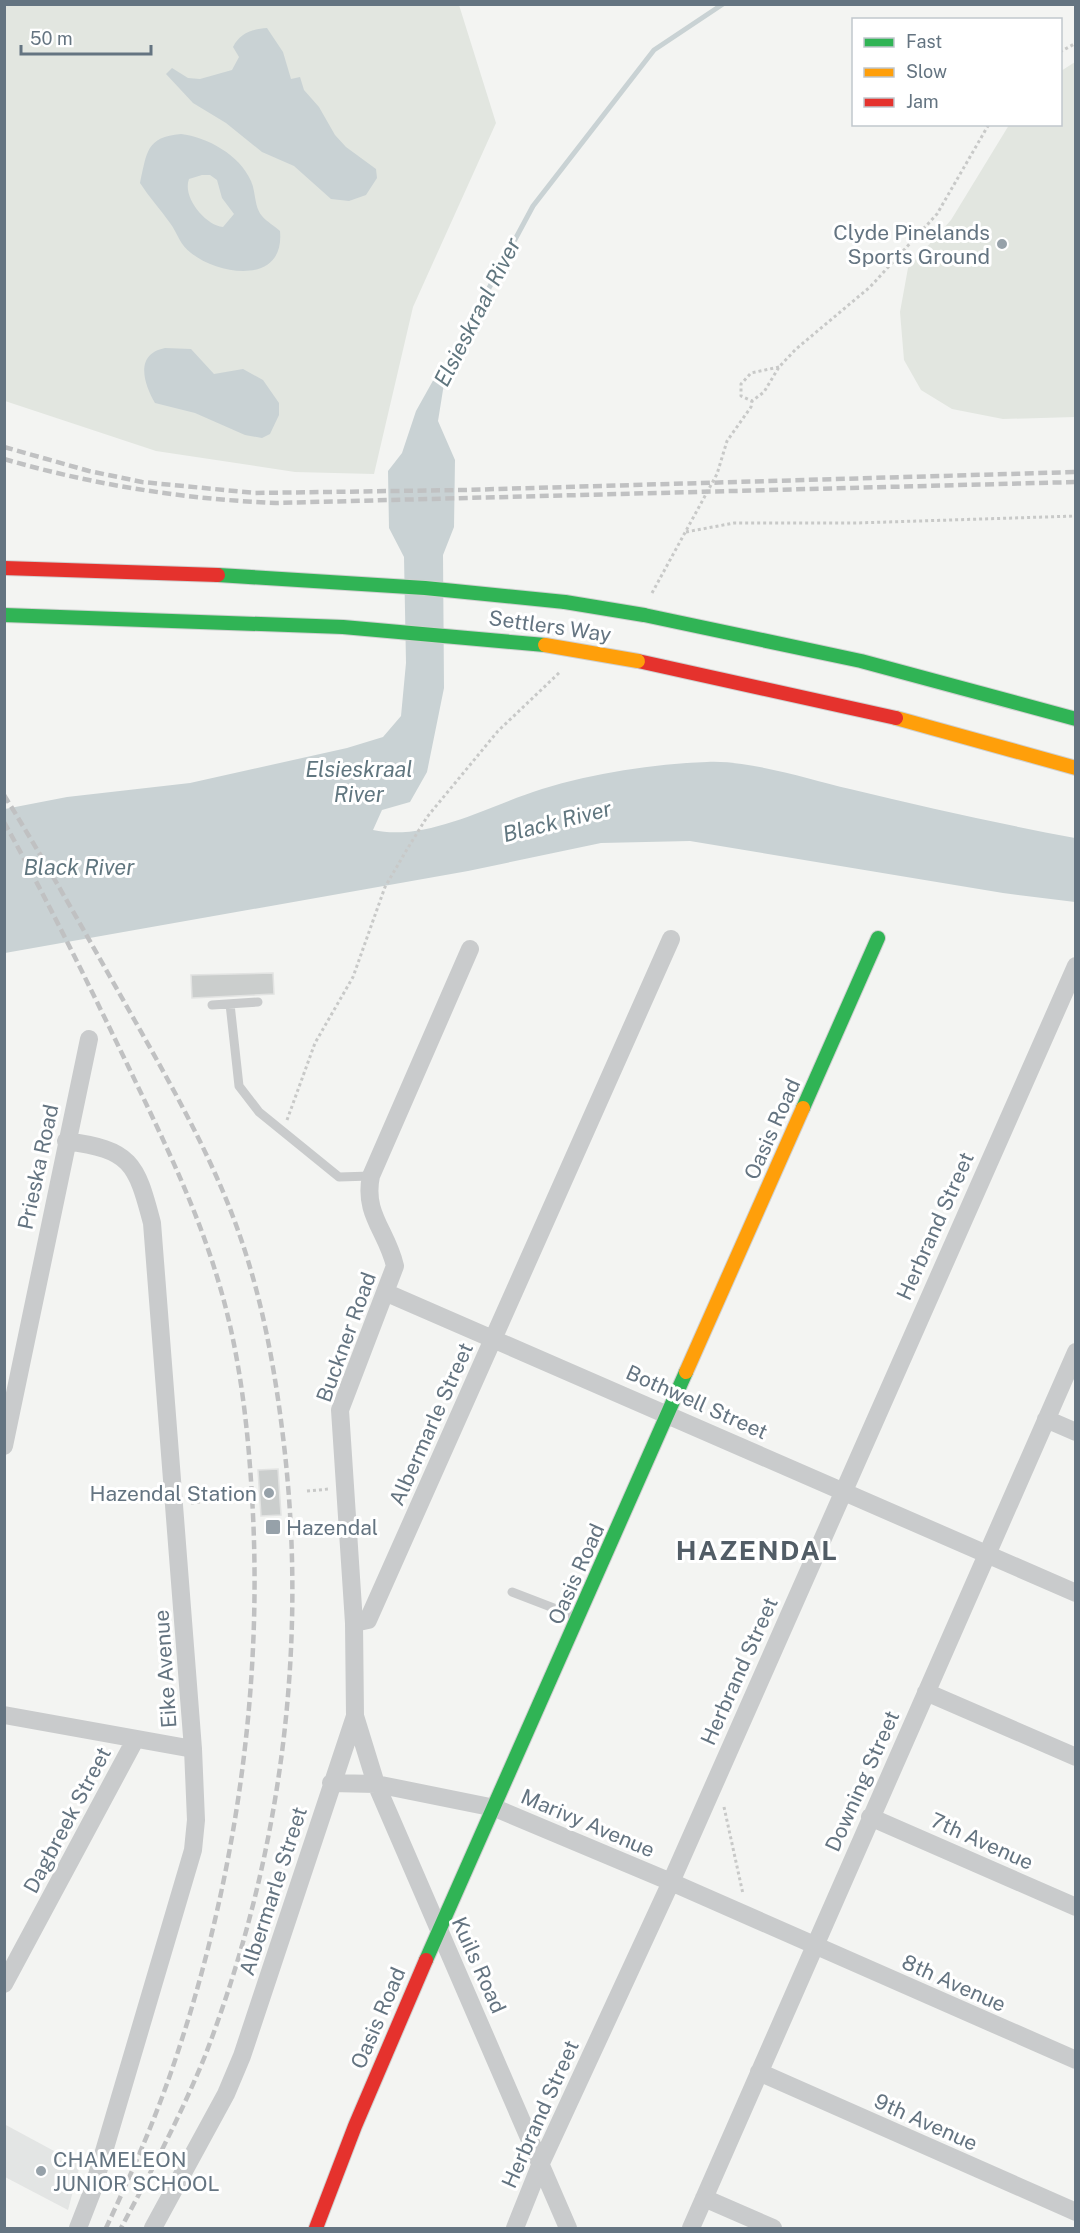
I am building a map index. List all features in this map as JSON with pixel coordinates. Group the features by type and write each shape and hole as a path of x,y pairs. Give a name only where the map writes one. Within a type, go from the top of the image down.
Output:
{"main road":[{"name":"Settlers Way","path":"4,568 241,575 460,589 565,602 718,628 846,657 979,690 1076,719"},
{"name":"Settlers Way","path":"4,615 228,620 459,635 546,645 638,661 813,697 966,734 1076,768"},
{"name":"Oasis Road","path":"316,2229 355,2126 439,1930 669,1415 878,938"}],"street":[{"name":"Albermarle Street","path":"153,2229 226,2094 242,2056 355,1716 354,1623 368,1620 671,939"},
{"name":"Buckner Road","path":"354,1623 340,1410 387,1293 394,1266 369,1207 367,1192 371,1176 470,949"},
{"name":"Herbrand Street","path":"515,2229 541,2163 671,1881 1076,966"},
{"name":"Prieska Road","path":"4,1446 89,1039"},
{"name":"Eike Avenue","path":"66,1141 99,1145 118,1153 129,1162 137,1174 152,1223 193,1749 196,1820 193,1850 92,2192 78,2229"},
{"name":"Bothwell Street","path":"387,1293 1076,1593"},
{"name":"Downing Street","path":"691,2229 870,1816 1076,1352"},
{"path":"1046,1419 1076,1432"},
{"path":"926,1692 1076,1757"},
{"path":"4,1715 193,1749"},
{"name":"Kuils Road","path":"355,1716 376,1784 568,2229"},
{"name":"Dagbreek Street","path":"4,1984 135,1740"},
{"name":"Marivy Avenue","path":"331,1783 376,1784 495,1808 671,1881 815,1947"},
{"name":"7th Avenue","path":"870,1816 1076,1906"},
{"name":"8th Avenue","path":"815,1947 1076,2060"},
{"name":"9th Avenue","path":"759,2072 1076,2212"},
{"path":"704,2198 773,2229"}],"lane":[{"path":"212,1005 258,1002"},
{"path":"230,1004 238,1086 259,1112 283,1134 339,1177 371,1176"},
{"path":"512,1592 579,1618"}],"path":[{"path":"1062,51 1076,43"},
{"path":"643,601 652,593 686,532 717,474 727,441 751,407 752,401 764,392 779,367 796,349 870,287 937,214 988,126"},
{"path":"752,401 741,396 741,384 751,373 779,367"},
{"path":"686,532 735,523 856,523 1076,516"},
{"path":"283,1134 315,1043 353,977 385,887 427,817 498,731 563,669"},
{"path":"307,1491 324,1489"},
{"path":"183,1504 246,1497"},
{"path":"717,1777 748,1917"}],"shaded area":[{"path":"5,5 459,5 496,123 413,307 374,474 295,472 156,451 5,401"},
{"name":"Clyde Pinelands Sports Ground","path":"1075,62 1075,417 1003,419 952,409 921,390 904,360 900,312 908,268 951,220 1008,126 1062,126 1062,70"},
{"name":"CHAMELEON JUNIOR SCHOOL","path":"4,2124 80,2165 68,2210 5,2177"}],"water":[{"path":"267,28 283,52 291,79 300,77 304,90 319,107 335,135 346,147 376,169 377,178 366,195 349,201 331,199 294,166 262,152 226,123 193,103 166,74 172,68 188,78 200,79 232,70 239,57 233,47 239,38 256,29"},
{"path":"181,134 212,143 231,155 246,172 254,190 259,212 280,231 279,248 272,260 262,268 248,271 218,267 203,261 184,246 140,183 150,148 154,143 169,136","holes":["210,175 217,180 222,198 234,214 223,227 202,216 189,194 189,179"]},
{"path":"165,348 191,349 214,374 243,369 263,380 279,403 279,415 270,434 262,438 245,435 195,413 155,403 145,378 145,363 155,351"},
{"name":"Black River","path":"447,365 438,421 455,460 454,527 443,555 444,688 427,772 410,802 382,810 373,830 415,831 436,827 542,789 603,774 645,767 724,762 779,771 962,815 1075,838 1075,902 1003,893 690,841 601,843 468,871 5,953 5,809 67,797 190,783 347,748 383,737 401,716 406,663 404,557 389,528 388,471 402,453 416,411 435,377"}],"building":[{"path":"273,973 274,994 192,998 191,975"},
{"name":"Hazendal Station","path":"278,1469 281,1515 261,1516 258,1470"}],"waterway":[{"name":"Elsieskraal River","path":"445,370 533,206 654,50 723,4"}],"railway":[{"path":"4,447 89,471 142,482 255,493 464,490 1076,472"},
{"path":"4,459 71,476 139,489 207,498 276,503 1076,482"},
{"path":"4,795 71,907 165,1075 194,1129 232,1213 257,1291 268,1342 284,1445 291,1523 292,1600 289,1678 282,1755 269,1832 252,1907 231,1982 205,2056 176,2122 121,2228"},
{"path":"4,822 114,1037 166,1146 199,1225 218,1280 233,1338 243,1396 251,1485 255,1586 253,1657 247,1729 226,1871 210,1941 169,2078 155,2116 106,2228"}],"traffic: fast":[{"path":"218,575 425,588 565,602"},
{"path":"565,602 644,615"},
{"path":"4,615 343,627 545,645"},
{"path":"644,615 861,661 1076,719"},
{"path":"803,1108 878,938"},
{"path":"426,1960 686,1372"}],"traffic: slow":[{"path":"545,645 638,661"},
{"path":"896,718 1076,768"},
{"path":"686,1372 803,1108"}],"traffic: jam":[{"path":"4,568 218,575"},
{"path":"638,661 896,718"},
{"path":"316,2228 355,2126 426,1960"}],"place":[{"name":"Clyde Pinelands Sports Ground","path":"1002,244"},
{"name":"Hazendal Station","path":"269,1493"},
{"name":"Hazendal","path":"273,1527"},
{"name":"CHAMELEON JUNIOR SCHOOL","path":"41,2171"}],"district":[{"name":"HAZENDAL","path":"757,1550"}]}
